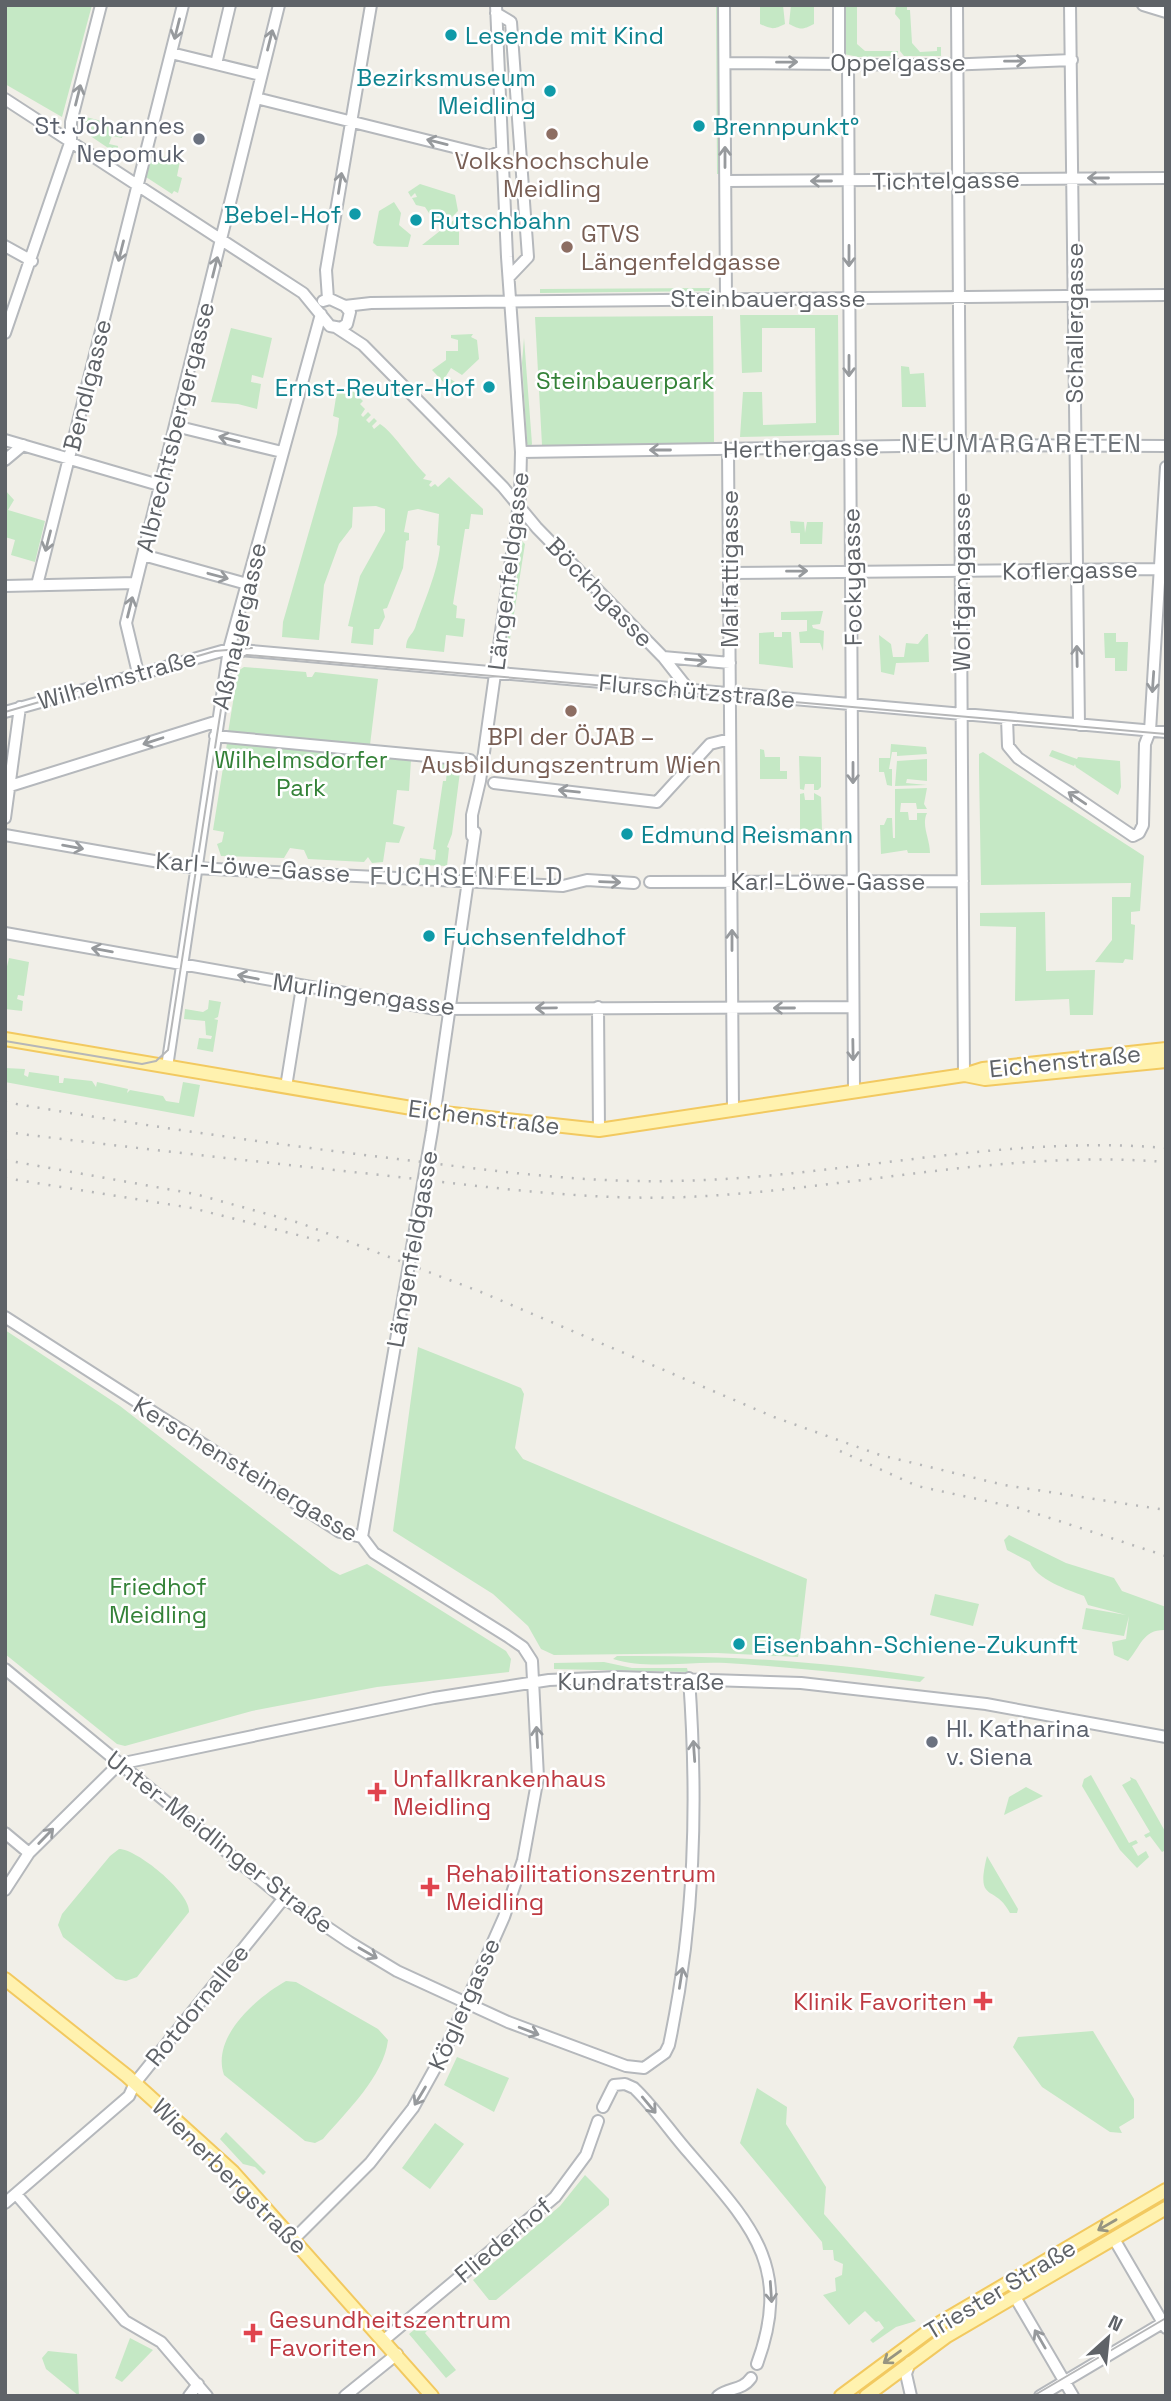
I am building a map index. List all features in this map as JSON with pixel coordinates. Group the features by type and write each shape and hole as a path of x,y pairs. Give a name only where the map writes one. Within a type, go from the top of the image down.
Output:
{"main road":[{"name":"Eichenstraße","path":"5,1039 435,1112 599,1130 984,1069 1166,1049"},
{"name":"Eichenstraße","path":"964,1074 985,1079 1166,1061"},
{"name":"Wienerbergstraße","path":"5,1979 135,2082 215,2154 295,2238 432,2396"},
{"name":"Triester Straße","path":"841,2396 938,2324 1166,2190"},
{"name":"Triester Straße","path":"866,2396 911,2361 1166,2208"}],"street":[{"path":"5,333 32,261 71,140 71,122 101,5"},
{"path":"183,5 171,53 261,75 279,5"},
{"path":"216,64 230,5"},
{"name":"Aßmayergasse","path":"167,1067 194,867 229,649 323,307 326,270 371,5"},
{"path":"724,5 726,299"},
{"name":"Fockygasse","path":"839,5 849,180 854,1089"},
{"name":"Wolfganggasse","path":"957,5 962,445 964,1074"},
{"name":"Schallergasse","path":"1070,5 1079,725"},
{"path":"1143,5 1166,12"},
{"name":"Längenfeldgasse","path":"362,1537 435,1112 472,836 483,792 480,781 520,508 521,452 510,302 496,9"},
{"name":"Längenfeldgasse","path":"496,9 511,22 528,257 509,277"},
{"name":"Bendlgasse","path":"37,585 171,53"},
{"name":"Oppelgasse","path":"725,63 1072,60"},
{"name":"Albrechtsbergergasse","path":"138,673 125,623 261,75"},
{"path":"256,98 490,156 502,151"},
{"path":"5,100 71,140 323,307 345,306"},
{"name":"Tichtelgasse","path":"726,181 1166,178"},
{"path":"5,246 32,261"},
{"name":"Steinbauergasse","path":"345,306 371,303 1166,295"},
{"path":"350,318 371,303"},
{"name":"Böckhgasse","path":"345,306 363,345"},
{"name":"Böckhgasse","path":"323,307 335,328 363,345 663,657 689,690"},
{"name":"Aßmayergasse","path":"308,355 335,328 350,318"},
{"path":"175,426 282,452"},
{"path":"5,440 159,485"},
{"path":"5,460 23,445"},
{"name":"Herthergasse","path":"521,452 850,446 1166,446"},
{"name":"Malfattigasse","path":"728,450 733,1109"},
{"path":"1007,718 1008,746 1018,758 1133,836 1139,834 1143,825 1145,744 1150,731 1166,467"},
{"path":"143,555 247,583"},
{"name":"Koflergasse","path":"729,573 1160,569"},
{"path":"5,586 136,583"},
{"name":"Flurschützstraße","path":"229,649 1166,732"},
{"name":"Wilhelmstraße","path":"5,712 229,649"},
{"name":"Flurschützstraße","path":"663,657 730,663"},
{"path":"5,817 20,708"},
{"path":"10,786 218,721"},
{"path":"215,736 470,760"},
{"path":"494,783 657,802 710,744 730,739"},
{"name":"Karl-Löwe-Gasse","path":"5,835 194,867 563,886 587,880 634,883"},
{"name":"Karl-Löwe-Gasse","path":"650,882 963,881"},
{"name":"Murlingengasse","path":"5,933 302,987 449,1009 852,1007"},
{"path":"286,1087 302,987"},
{"path":"598,1007 599,1130"},
{"name":"Kerschensteinergasse","path":"5,1317 340,1532 362,1537 374,1553 523,1647 531,1661 534,1683"},
{"name":"Unter-Meidlinger Straße","path":"5,1669 284,1898 397,1970 466,2004 551,2039 631,2067 644,2068 665,2053 668,2045 689,1925 696,1778 689,1678"},
{"name":"Kundratstraße","path":"119,1764 434,1698 585,1676 801,1683 959,1701 1166,1737"},
{"name":"Köglergasse","path":"295,2238 370,2163 405,2119 429,2081 504,1917 523,1860 534,1812 538,1750 534,1683"},
{"path":"5,1890 29,1853 119,1764"},
{"path":"5,1833 29,1853"},
{"name":"Rotdornallee","path":"5,2203 129,2096 135,2082 284,1898"},
{"path":"603,2107 614,2085 625,2084 634,2088 752,2230 765,2262 772,2299 769,2322 757,2364"},
{"name":"Fliederhof","path":"384,2340 555,2197 586,2155 598,2121"},
{"path":"16,2193 125,2321 161,2342 207,2396"},
{"path":"1041,2396 1165,2324 1114,2239"},
{"path":"1015,2297 1073,2396"},
{"path":"345,2396 397,2354"},
{"path":"911,2361 906,2374 911,2396"},
{"path":"718,2396 724,2391 741,2388 751,2378"},
{"path":"189,2396 198,2384"}],"green space":[{"path":"5,5 92,5 62,117 5,84"},
{"path":"716,5 719,5 720,174 717,174"},
{"path":"760,5 783,5 785,24 772,28 760,24"},
{"path":"791,5 814,5 814,24 801,28 789,24"},
{"path":"842,5 857,5 857,44 865,51 898,51 898,56 858,57 844,54"},
{"path":"896,5 907,5 907,10 910,10 912,43 920,52 937,51 937,47 941,47 941,56 904,56 900,51 900,20 895,14"},
{"path":"86,117 125,127 122,138 112,136 109,144 118,146 117,154 83,131"},
{"path":"152,154 180,161 177,176 182,178 178,193 174,191 172,194 146,177"},
{"path":"420,184 455,195 458,211 443,226 430,223 431,216 425,207 416,205 412,198 417,197 415,193 411,197 408,192"},
{"path":"394,202 401,213 399,225 411,235 408,247 377,246 373,243 379,211"},
{"path":"459,216 459,245 422,245"},
{"path":"712,288 714,291 540,293 540,289"},
{"path":"740,315 838,315 839,435 740,437 743,392 762,392 763,425 816,423 815,328 762,328 762,372 742,373"},
{"name":"Steinbauerpark","path":"713,316 714,444 542,445 535,317"},
{"path":"231,328 272,338 263,378 252,375 251,382 261,384 257,409 211,402"},
{"path":"473,334 471,337 477,340 479,359 462,375 451,368 446,376 455,382 449,388 432,370 446,360 446,351 458,351 458,340 451,338 451,335"},
{"path":"524,338 532,444 530,447 527,444 522,363"},
{"path":"901,366 909,367 910,374 924,373 926,407 902,407"},
{"path":"351,389 363,401 360,404 365,409 361,415 363,417 368,412 371,415 366,420 369,423 374,418 377,421 372,426 374,429 380,424 390,433 426,475 423,479 432,481 429,485 431,487 435,484 438,487 449,477 483,509 483,515 471,514 469,529 465,529 453,604 457,606 456,618 465,619 463,637 446,635 444,652 406,648 437,566 440,546 437,545 439,514 418,509 408,511 404,532 409,533 409,540 406,541 403,568 387,608 383,609 385,617 379,629 374,629 373,645 351,643 353,627 348,626 360,576 385,531 385,509 376,506 353,507 352,527 339,544 324,585 319,640 282,637 283,622 337,434 339,418 333,416 337,391 346,394"},
{"path":"5,490 14,500 8,510 45,521 35,562 11,555 15,540 5,537"},
{"path":"790,521 804,522 805,533 807,522 823,522 822,544 800,544 800,533 791,533"},
{"path":"522,541 525,544 507,658 505,657"},
{"path":"823,611 820,624 812,625 813,628 824,631 823,651 820,643 800,643 799,632 807,631 807,620 781,620 781,612"},
{"path":"774,632 774,637 782,637 782,632 791,632 793,668 759,664 759,633"},
{"path":"1104,633 1116,633 1116,642 1128,642 1127,671 1115,671 1115,658 1105,658"},
{"path":"926,634 929,662 896,663 894,675 881,672 879,635 891,644 893,657 904,657 906,643 918,644"},
{"name":"Wilhelmsdorfer Park","path":"244,667 306,672 307,677 312,677 315,672 378,679 370,745 397,748 396,758 411,760 409,791 397,790 393,824 405,827 399,843 386,842 383,862 372,863 368,857 364,862 308,859 304,850 290,848 284,858 221,856 217,844 222,842 224,832 213,830 227,743 233,741 228,733 238,671"},
{"path":"891,744 926,747 927,754 897,756 897,752 892,752 889,769 892,769 892,786 887,785 884,772 879,772 879,758 890,758"},
{"path":"760,749 764,750 765,757 780,757 780,771 787,771 787,779 760,779"},
{"path":"1052,750 1077,759 1120,761 1121,787 1118,795 1075,764 1074,766 1049,756"},
{"path":"983,752 1144,856 1140,911 1131,912 1131,924 1135,925 1133,960 1125,959 1123,963 1095,962 1112,940 1112,897 1130,897 1131,883 981,885 979,754"},
{"path":"799,756 821,757 821,787 818,790 814,790 814,784 805,784 804,790 800,789"},
{"path":"927,759 927,781 907,779 906,783 927,785 895,786 897,761"},
{"path":"433,762 461,764 452,834 447,847 447,866 419,865 420,858 435,860 436,850 433,849 443,781 446,781 447,770 433,768"},
{"path":"927,788 924,804 927,809 917,809 916,803 901,803 900,812 908,812 909,820 917,820 917,813 927,813 925,822 930,853 908,853 907,850 881,854 880,825 884,825 887,818 892,818 895,838 895,789"},
{"path":"804,793 805,800 814,800 814,793 821,797 822,830 800,831 800,794"},
{"path":"1045,912 1046,971 1095,970 1093,1015 1070,1015 1069,999 1015,1001 1016,927 980,926 980,913"},
{"path":"9,958 29,962 24,996 18,995 17,999 23,1001 22,1011 5,1009 5,975"},
{"path":"209,1000 221,1002 218,1017 214,1019 218,1020 213,1052 197,1049 199,1038 211,1039 212,1036 206,1035 205,1021 184,1019 185,1009 203,1012 208,1009"},
{"path":"5,1068 25,1069 24,1075 28,1077 29,1072 59,1076 59,1083 63,1083 64,1078 92,1081 96,1087 97,1082 128,1089 127,1093 130,1090 163,1096 166,1101 179,1103 183,1082 200,1085 194,1117 5,1082"},
{"name":"Friedhof Meidling","path":"5,1330 120,1406 331,1570 340,1575 367,1564 506,1651 511,1659 509,1672 377,1687 252,1711 125,1746 117,1744 5,1654"},
{"path":"418,1347 521,1388 524,1394 515,1448 523,1459 807,1579 798,1657 717,1653 554,1655 541,1649 528,1626 493,1594 393,1531"},
{"path":"1009,1535 1066,1563 1114,1578 1122,1591 1166,1607 1166,1630 1147,1635 1128,1661 1114,1655 1112,1642 1126,1639 1129,1616 1124,1636 1082,1629 1086,1608 1126,1615 1088,1605 1084,1596 1046,1579 1030,1562 1007,1550 1004,1540"},
{"path":"935,1594 979,1604 973,1626 930,1615"},
{"path":"617,1656 771,1660 925,1677 920,1682 726,1663 640,1664 613,1659"},
{"path":"604,1662 632,1668 687,1668 688,1672 554,1669 554,1663"},
{"path":"1091,1775 1129,1843 1136,1840 1138,1843 1132,1846 1138,1856 1146,1851 1149,1857 1137,1868 1120,1850 1082,1786 1084,1779"},
{"path":"1130,1777 1136,1780 1166,1833 1166,1850 1162,1852 1150,1836 1146,1838 1144,1835 1150,1832 1122,1785 1131,1780"},
{"path":"1026,1787 1043,1796 1004,1815 1009,1797"},
{"path":"119,1849 138,1856 162,1873 181,1894 189,1912 137,1977 126,1981 116,1979 63,1937 58,1925 62,1914 110,1856"},
{"path":"987,1856 1018,1909 1017,1913 1010,1913 998,1898 985,1888 983,1881"},
{"path":"286,1981 296,1982 378,2029 388,2040 372,2080 323,2139 315,2143 305,2141 224,2075 224,2047 230,2033 250,2008"},
{"path":"1093,2031 1134,2099 1134,2118 1119,2127 1122,2133 1110,2132 1042,2087 1013,2047 1018,2037"},
{"path":"457,2057 509,2078 494,2112 444,2085"},
{"path":"757,2088 787,2107 786,2124 826,2187 824,2214 916,2321 896,2327 873,2343 870,2340 884,2328 879,2321 876,2322 865,2311 849,2325 823,2295 836,2291 835,2278 842,2275 843,2264 834,2260 833,2250 823,2250 822,2242 740,2143"},
{"path":"435,2123 464,2144 430,2189 402,2168"},
{"path":"226,2132 266,2172 263,2175 255,2167 243,2164 220,2139"},
{"path":"585,2175 609,2199 609,2205 496,2300 489,2300 473,2280 560,2206"},
{"path":"435,2313 439,2318 425,2333 456,2370 446,2378 409,2334"},
{"path":"130,2338 153,2350 122,2382 115,2378"},
{"path":"48,2351 77,2354 79,2396 46,2369 42,2358"}],"tram line":[{"path":"5,712 215,651 252,648"},
{"path":"5,1041 142,1064 156,1061 168,1050 226,677 233,662 247,655 1166,734"},
{"path":"1033,2396 1166,2318"}],"railway":[{"path":"5,1102 306,1147 506,1172 607,1180 737,1178 981,1151 1042,1147 1104,1145 1166,1148"},
{"path":"5,1132 501,1189 650,1198 747,1193 1045,1161 1106,1159 1166,1162"},
{"path":"5,1160 195,1194 300,1223 481,1292 774,1417 880,1455 1004,1485 1166,1510"},
{"path":"5,1178 192,1208 325,1242"},
{"path":"840,1451 917,1486 1019,1508 1166,1556"}],"place":[{"name":"Lesende mit Kind","path":"451,35"},
{"name":"Bezirksmuseum Meidling","path":"550,91"},
{"name":"Brennpunkt°","path":"699,126"},
{"name":"Volkshochschule Meidling","path":"552,134"},
{"name":"St. Johannes Nepomuk","path":"199,139"},
{"name":"Bebel-Hof","path":"355,214"},
{"name":"Rutschbahn","path":"416,220"},
{"name":"GTVS Längenfeldgasse","path":"567,247"},
{"name":"Ernst-Reuter-Hof","path":"489,387"},
{"name":"BPI der ÖJAB – Ausbildungszentrum Wien","path":"571,711"},
{"name":"Edmund Reismann","path":"627,834"},
{"name":"Fuchsenfeldhof","path":"429,936"},
{"name":"Eisenbahn-Schiene-Zukunft","path":"739,1644"},
{"name":"Hl. Katharina v. Siena","path":"932,1742"},
{"name":"Unfallkrankenhaus Meidling","path":"377,1792"},
{"name":"Rehabilitationszentrum Meidling","path":"430,1887"},
{"name":"Klinik Favoriten","path":"983,2001"},
{"name":"Gesundheitszentrum Favoriten","path":"253,2333"}],"district":[{"name":"NEUMARGARETEN","path":"1022,443"},
{"name":"FUCHSENFELD","path":"467,876"}]}
